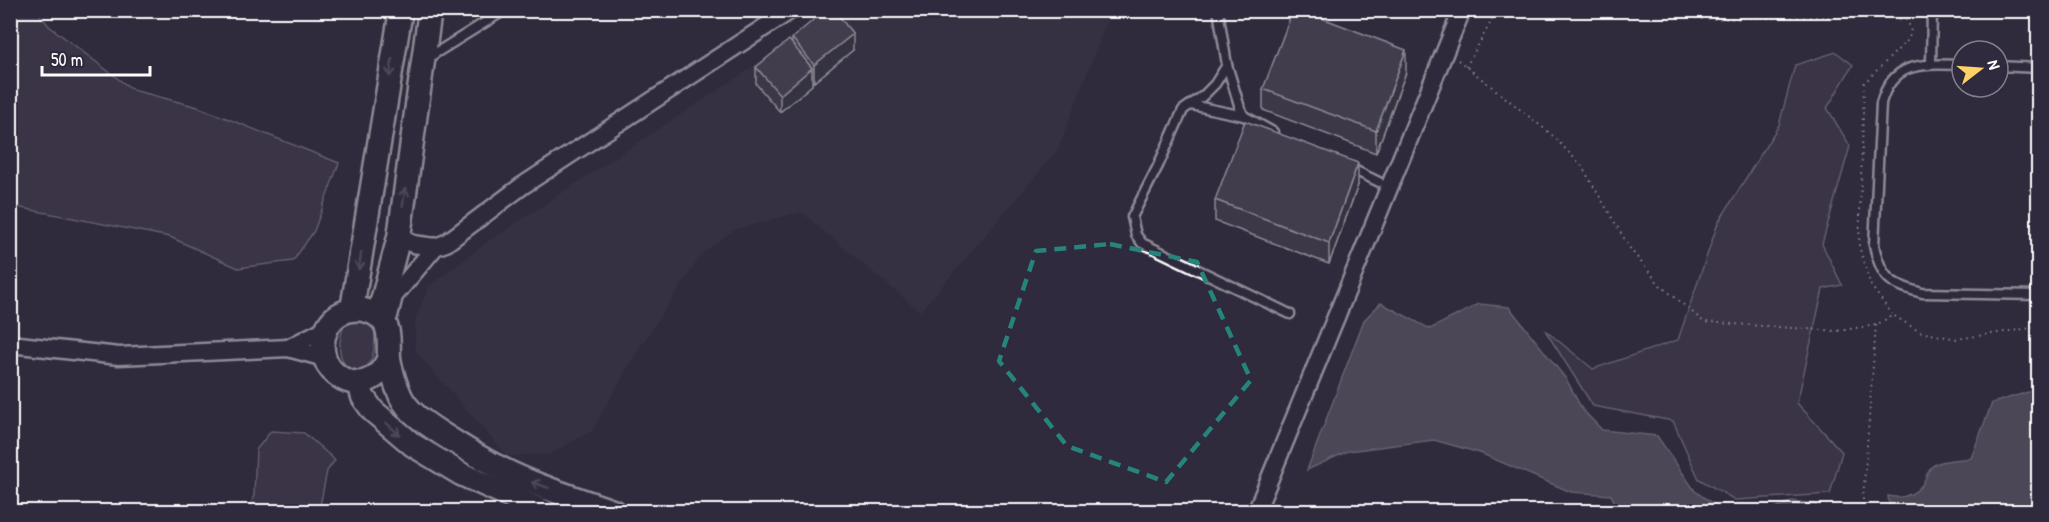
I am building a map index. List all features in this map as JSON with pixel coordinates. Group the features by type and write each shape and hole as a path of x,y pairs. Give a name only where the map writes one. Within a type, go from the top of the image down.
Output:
{"main road":[{"path":"352,309 401,10"},
{"path":"383,322 364,310 352,309 333,319 324,339 325,358 330,368 338,376 348,382 369,381 379,375 389,357 390,339 383,322 399,237 430,10"},
{"path":"389,357 402,398 412,412 429,425 500,468 615,512"},
{"path":"359,383 363,397 373,411 413,445 461,474 545,512"}],"street":[{"path":"399,237 413,244 435,247 446,243 522,186 791,10"},
{"path":"1256,512 1462,10"},
{"path":"383,322 394,296 435,247"},
{"path":"288,348 327,328"},
{"path":"10,344 119,356 288,348 325,358"}],"lane":[{"path":"423,61 505,10"},
{"path":"1218,10 1227,65 1244,116"},
{"path":"1932,10 1932,64"},
{"path":"1950,65 1932,64 1902,70 1890,80 1884,91 1881,103 1874,244 1879,266 1890,280 1906,288 1922,292 2038,296"},
{"path":"1227,65 1215,84 1183,110 1132,217 1136,235 1142,243 1290,314"},
{"path":"2010,67 2038,68"},
{"path":"1191,105 1244,116 1280,135"},
{"path":"1339,163 1379,182"}],"path":[{"path":"1466,67 1493,18 1500,10"},
{"path":"1636,10 1704,19 1882,16 1906,20 1911,28 1909,39 1864,83 1858,246 1871,286 1893,315 1920,332 1957,339 2038,327"},
{"path":"1446,50 1551,134 1581,165 1631,250 1660,285 1704,322 1837,331 1876,325 1893,315"},
{"path":"1862,512 1876,325"}],"highlighted area":[{"path":"1110,244 1197,262 1251,380 1166,482 1067,446 999,361 1036,251"}],"shaded area":[{"path":"11,10 37,11 49,26 133,90 198,107 339,163 314,231 293,261 238,268 170,237 11,206"},
{"path":"832,11 1111,11 1058,150 920,312 801,212 734,230 702,254 635,355 592,431 550,454 507,456 415,351 415,319 429,286 487,242 739,76"},
{"path":"1836,52 1853,65 1827,108 1850,146 1822,244 1842,285 1823,289 1797,403 1842,452 1830,494 1735,500 1699,479 1673,421 1593,406 1545,330 1593,369 1678,340 1718,223 1779,125 1795,65"},
{"path":"1381,303 1430,329 1479,304 1509,307 1566,379 1582,409 1602,430 1657,436 1695,491 1723,511 1619,511 1611,495 1571,492 1480,453 1434,440 1348,451 1307,470 1364,320"},
{"path":"361,316 374,327 374,348 370,362 362,370 354,371 346,366 341,356 340,342 345,323"},
{"path":"2038,389 2038,511 1890,511 1888,496 1902,497 1915,492 1934,465 1971,458 1992,403"},
{"path":"271,431 304,433 335,460 327,471 319,511 249,511 254,495 256,450"},
{"path":"1792,501 1815,504 1820,511 1769,511"}],"building":[{"path":"825,10 834,10 853,34 814,65 792,38"},
{"path":"1293,10 1301,10 1406,50 1376,131 1263,89"},
{"path":"789,40 812,68 780,95 756,67"},
{"path":"1245,121 1358,163 1329,243 1215,200"}]}
